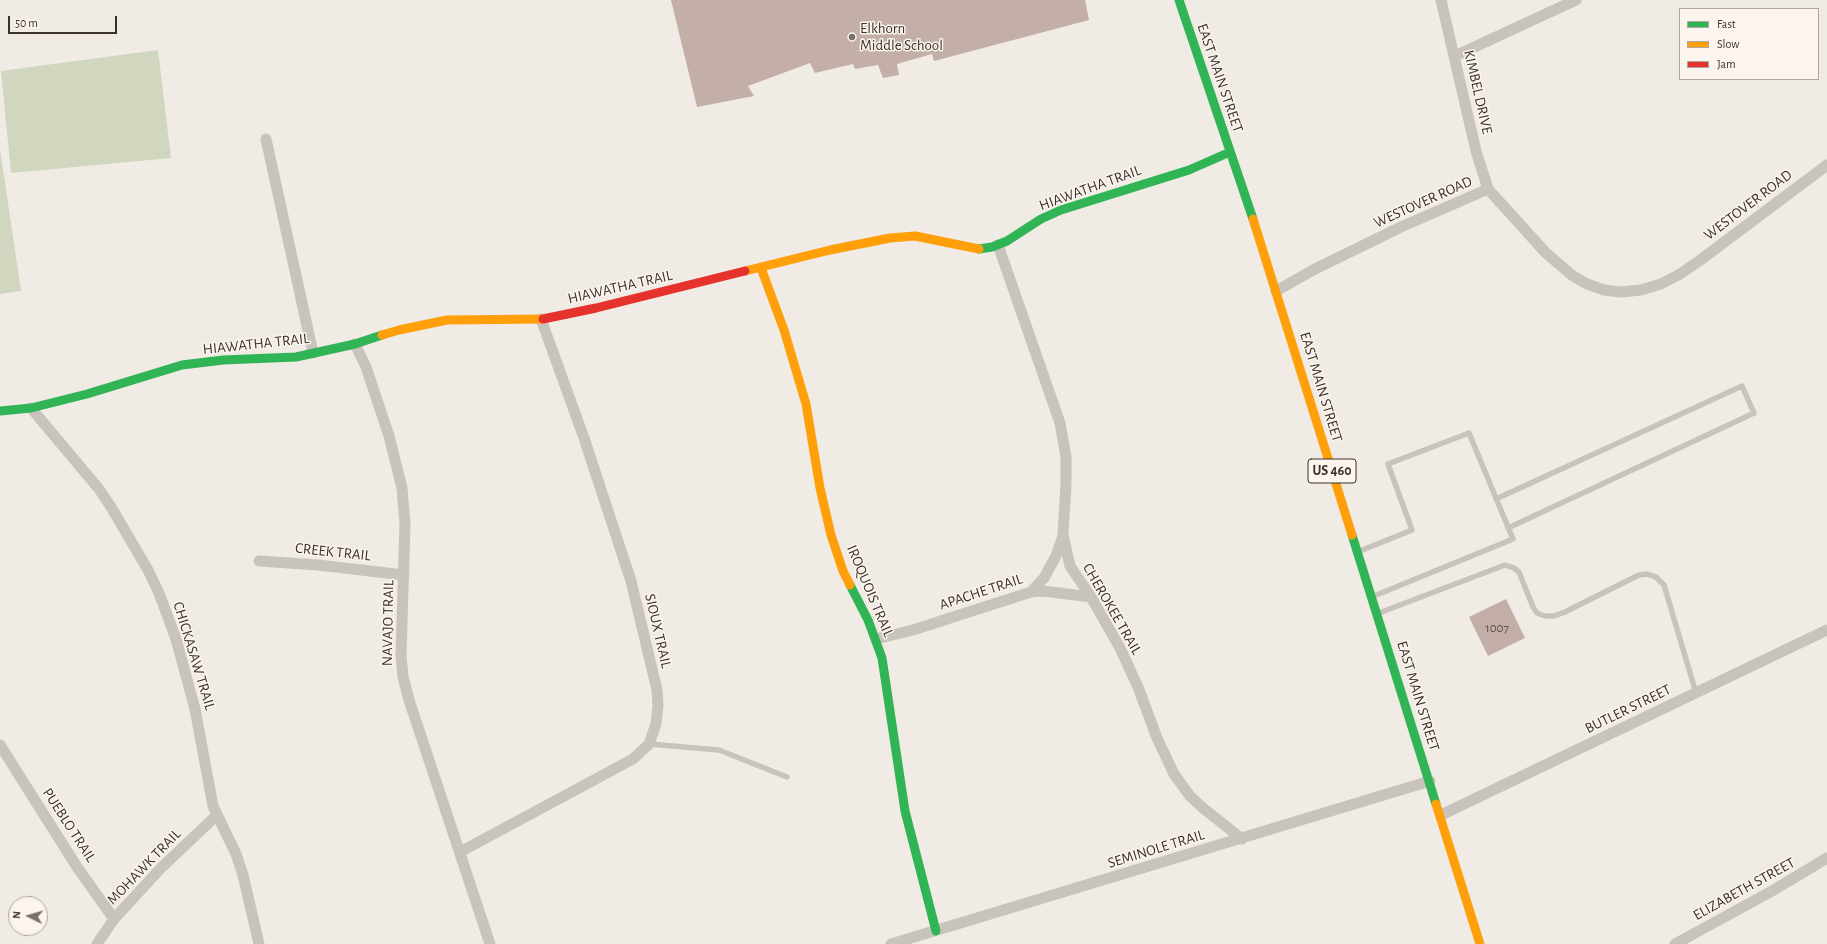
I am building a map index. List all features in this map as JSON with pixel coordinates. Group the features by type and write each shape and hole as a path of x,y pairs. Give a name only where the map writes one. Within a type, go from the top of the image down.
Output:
{"street":[{"name":"EAST MAIN STREET","path":"1179,0 1276,291 1441,815 1480,944"},
{"name":"KIMBEL DRIVE","path":"1441,0 1476,151 1488,189"},
{"path":"1455,56 1576,0"},
{"path":"266,139 312,353"},
{"name":"HIAWATHA TRAIL","path":"0,411 31,408 87,394 182,365 223,360 296,357 355,344 399,330 447,320 541,319 596,308 857,244 907,236 924,236 976,248 998,246 1041,219 1061,210 1189,170 1230,152"},
{"name":"WESTOVER ROAD","path":"1276,291 1315,269 1401,227 1488,189 1560,266 1587,284 1604,290 1621,292 1641,290 1661,284 1680,274 1827,165"},
{"name":"CHEROKEE TRAIL","path":"998,246 1060,423 1066,457 1063,535 1070,566 1091,597 1120,648 1138,687 1157,738 1174,774 1190,796 1242,839"},
{"name":"IROQUOIS TRAIL","path":"761,268 784,330 806,404 820,488 831,535 843,571 863,609 876,639 887,682 905,811 936,931"},
{"name":"SIOUX TRAIL","path":"460,852 633,759 648,744 656,724 658,706 657,690 631,581 584,438 541,319"},
{"name":"NAVAJO TRAIL","path":"355,344 368,374 390,436 399,471 405,524 401,655 403,677 409,700 490,944"},
{"name":"CHICKASAW TRAIL","path":"31,408 99,489 112,507 148,570 159,593 168,616 189,686 200,730 210,796 217,815 236,854 243,875 259,944"},
{"name":"APACHE TRAIL","path":"876,639 913,630 1032,592 1044,578 1056,556 1063,535"},
{"name":"CREEK TRAIL","path":"259,561 318,565 404,575"},
{"path":"1032,592 1049,591 1091,597"},
{"name":"BUTLER STREET","path":"1441,815 1827,630"},
{"name":"PUEBLO TRAIL","path":"0,745 77,867 114,920"},
{"name":"SEMINOLE TRAIL","path":"891,944 1430,781"},
{"name":"MOHAWK TRAIL","path":"97,944 114,920 161,868 217,815"},
{"name":"ELIZABETH STREET","path":"1675,944 1772,891 1827,858"}],"lane":[{"path":"1496,499 1742,386 1754,413 1508,528"},
{"path":"1358,552 1412,530 1388,464 1469,433 1512,539 1372,597"},
{"path":"1377,614 1505,566 1514,568 1519,572 1533,607 1537,613 1545,616 1554,616 1565,612 1639,576 1652,576 1656,577 1664,585 1696,693"},
{"path":"648,744 719,750 787,777"}],"green space":[{"path":"158,50 171,158 11,173 1,71"},
{"path":"0,149 21,291 0,294"}],"building":[{"name":"Elkhorn Middle School","path":"671,0 1085,0 1089,20 934,61 932,54 897,64 899,75 883,78 878,65 855,69 853,64 815,73 810,63 748,86 754,96 697,107"},
{"path":"1506,599 1525,638 1488,656 1469,617"}],"traffic: fast":[{"path":"1179,0 1253,219"},
{"path":"979,249 992,247 1007,241 1041,219 1061,210 1189,170 1230,152"},
{"path":"0,411 31,408 87,394 182,365 223,360 296,357 355,344 382,335"},
{"path":"1352,535 1436,804"},
{"path":"850,585 868,620 882,658 905,811 936,931"}],"traffic: slow":[{"path":"1253,219 1352,535"},
{"path":"745,271 830,250 890,238 915,236 979,249"},
{"path":"761,268 784,330 806,404 820,488 831,535 843,571 850,585"},
{"path":"382,335 447,320 543,319"},
{"path":"1436,804 1480,944"}],"traffic: jam":[{"path":"543,319 596,308 745,271"}],"place":[{"name":"Elkhorn Middle School","path":"852,37"}]}
